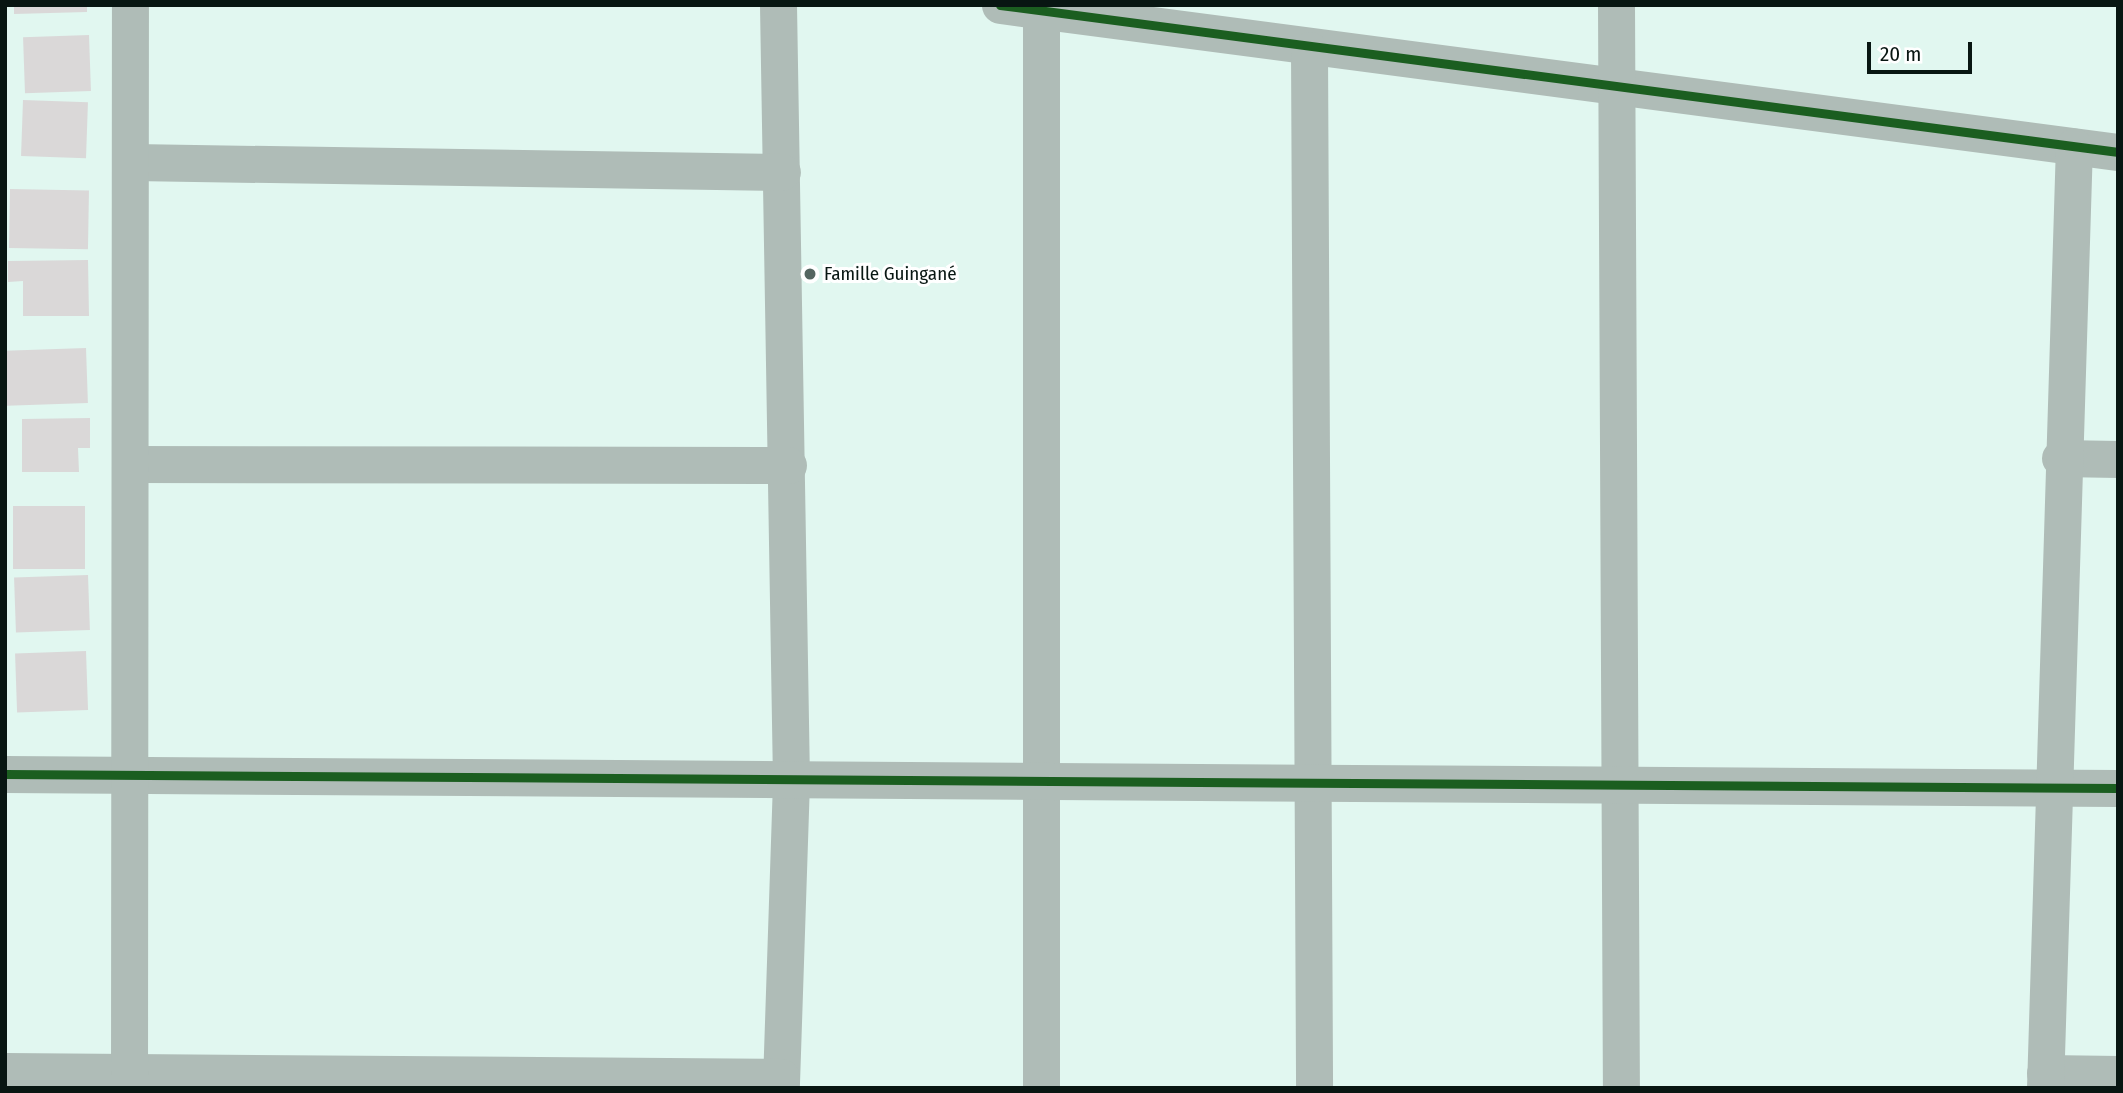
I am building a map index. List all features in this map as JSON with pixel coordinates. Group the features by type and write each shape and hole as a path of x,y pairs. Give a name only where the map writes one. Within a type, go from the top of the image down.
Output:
{"street":[{"path":"128,1080 127,775 132,162 130,5"},
{"path":"5,1071 128,1080 781,1082 791,781 788,465 778,5"},
{"path":"1000,5 1041,13 1615,91 2118,152"},
{"path":"1616,5 1616,787 1621,1088"},
{"path":"1041,13 1041,1088"},
{"path":"1309,50 1309,783 1314,1088"},
{"path":"2074,146 2060,458 2045,1081 2118,1074"},
{"path":"132,162 782,172"},
{"path":"2060,458 2118,459"},
{"path":"130,464 788,465"},
{"path":"5,774 1041,784 2118,788"}],"building":[{"path":"14,5 87,5 87,12 14,14"},
{"path":"89,35 91,91 25,93 23,37"},
{"path":"23,100 88,102 86,158 21,156"},
{"path":"10,189 89,190 88,249 9,248"},
{"path":"88,260 89,316 23,316 23,281 8,282 8,261"},
{"path":"86,348 88,403 7,406 5,351"},
{"path":"90,418 90,448 78,448 79,472 22,472 22,419"},
{"path":"13,506 85,506 85,569 13,569"},
{"path":"88,575 90,630 16,633 14,578"},
{"path":"86,651 88,710 17,712 15,653"}],"cycle path":[{"path":"1000,5 2118,152"},
{"path":"5,774 2118,788"}],"place":[{"name":"Famille Guingané","path":"810,274"}]}
